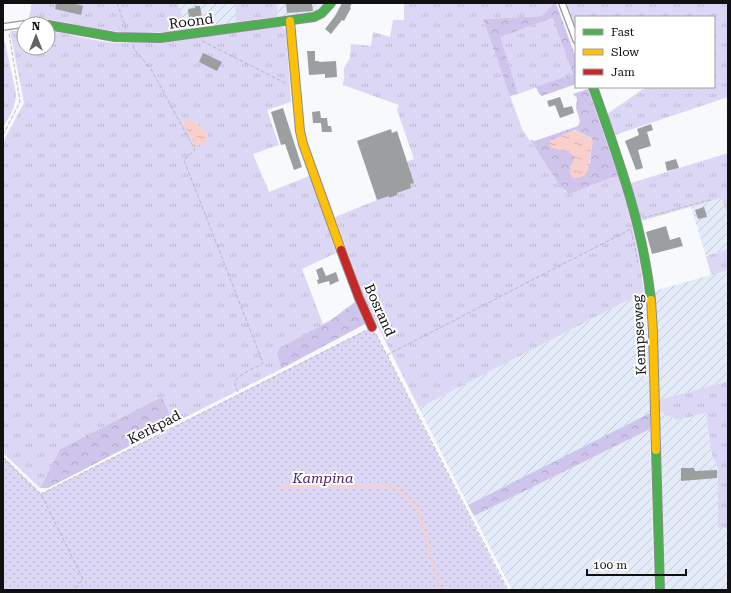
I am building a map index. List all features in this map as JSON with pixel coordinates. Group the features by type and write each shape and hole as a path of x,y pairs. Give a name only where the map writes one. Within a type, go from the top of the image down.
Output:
{"street":[{"name":"Roond","path":"56,26 115,37 160,38 290,21 318,15 331,3"},
{"path":"562,3 575,37"},
{"name":"Bosrand","path":"290,21 300,131 303,144 359,298 372,327"},
{"path":"6,26 16,25"},
{"name":"Kempseweg","path":"593,88 620,165 636,220 645,261 654,332 660,590"}],"path":[{"path":"117,3 134,49 151,69 195,150 184,160 263,363 239,376 235,385 239,394"},
{"path":"3,135 20,102 20,94 6,26"},
{"path":"194,34 202,41 291,86 296,87"},
{"path":"636,220 709,200 712,201"},
{"path":"387,355 631,229 638,263 645,261"},
{"name":"Kerkpad","path":"41,494 372,327"},
{"name":"Bosrand","path":"372,327 508,590"},
{"path":"3,457 41,494 83,579 74,590"}],"shaded area":[{"path":"178,3 235,3 236,22 187,30"},
{"path":"277,3 325,3 317,12 277,17"},
{"path":"722,198 728,218 728,249 706,256 691,207"},
{"path":"728,270 728,381 659,400 654,291"},
{"path":"644,292 650,413 468,505 419,408"},
{"path":"659,411 677,420 706,413 711,452 718,468 718,528 728,528 728,590 664,590"},
{"path":"650,429 654,590 512,590 474,516"}],"green space":[{"path":"32,3 178,3 187,30 132,33 56,21 56,16 29,16"},
{"path":"235,3 277,3 277,17 236,22"},
{"path":"404,3 554,3 542,16 483,19 522,129 565,192 618,175 634,233 644,292 419,408 367,305 335,217 399,191 390,167 414,159 397,110 399,105 343,85 344,68 350,58 351,44 371,46 373,32 390,37 393,20 404,20"},
{"path":"554,3 556,3 575,55 575,84 542,96 539,94 536,87 573,74 553,18 500,37 518,94 510,96 483,19 542,16"},
{"path":"567,3 728,3 728,97 615,135 607,114 645,88 715,88 715,16 575,16 575,26"},
{"path":"554,18 573,74 518,94 499,37"},
{"path":"278,26 284,28 286,32 291,102 267,110 279,145 253,154 269,192 309,176 311,180 336,253 302,269 323,324 277,351 281,369 174,423 162,397 60,449 40,488 3,453 3,142 24,103 10,31 16,31 16,56 56,56 56,32 116,43 183,39","holes":["184,121 195,121 208,136 196,146 183,123"]},
{"path":"3,34 16,98 14,107 3,127"},
{"path":"588,89 618,175 568,193 561,187 530,140 535,141 578,126 580,121 576,108 577,98 573,94","holes":["575,130 591,138 592,145 590,164 570,168 574,160 574,156 570,152 550,141"]},
{"path":"728,153 728,218 722,198 641,221 631,183"},
{"path":"728,249 728,270 711,275 706,256"},
{"path":"355,302 365,324 281,369 277,352 280,348 331,320"},
{"name":"Kampina","path":"372,327 507,590 3,590 3,457 41,494"},
{"path":"728,381 728,528 718,528 718,468 711,452 706,413 677,420 659,411 659,400"},
{"path":"162,397 174,423 48,488 40,488 60,449"},
{"path":"650,413 650,429 474,516 468,505"}],"water":[{"path":"186,119 195,121 208,136 204,143 196,146 194,144 183,123"},
{"path":"573,131 578,131 593,140 587,172 582,177 578,178 572,178 570,171 574,156 569,152 550,147 550,141"}],"building":[{"path":"57,3 71,3 83,6 81,15 55,9"},
{"path":"286,3 312,3 313,11 287,13"},
{"path":"342,3 352,3 351,8 344,21 342,20 331,34 325,29 335,16"},
{"path":"195,6 200,6 202,17 189,17 188,9 195,8"},
{"path":"307,51 315,51 315,61 336,61 337,77 325,78 325,74 309,75"},
{"path":"203,53 222,62 217,71 199,62"},
{"path":"560,97 564,108 572,106 574,113 560,118 555,105 549,107 547,101"},
{"path":"283,108 302,167 294,170 285,144 281,145 271,112"},
{"path":"320,111 321,118 327,118 328,126 331,126 332,132 322,132 321,123 313,123 312,112"},
{"path":"651,124 653,130 647,132 651,146 638,150 643,168 636,170 625,141 639,135 637,129"},
{"path":"391,129 392,133 397,131 414,183 410,184 411,188 397,193 397,195 377,200 357,141"},
{"path":"676,159 679,168 667,171 665,162"},
{"path":"704,207 707,217 698,219 695,210"},
{"path":"666,226 670,240 680,237 683,246 652,254 646,232"},
{"path":"322,267 326,276 336,272 339,281 330,285 329,281 318,284 317,280 319,279 316,270"},
{"path":"681,468 694,468 695,471 717,470 717,478 681,481"}],"waterway":[{"path":"282,486 388,486 399,490 417,507 441,590"}],"traffic: fast":[{"path":"56,26 115,37 160,38 314,17 322,13 331,3"},
{"path":"593,88 636,219 651,300"},
{"path":"656,450 660,590"}],"traffic: slow":[{"path":"290,21 300,131 303,144 341,250"},
{"path":"651,300 656,450"}],"traffic: jam":[{"path":"341,250 359,298 372,327"}]}
